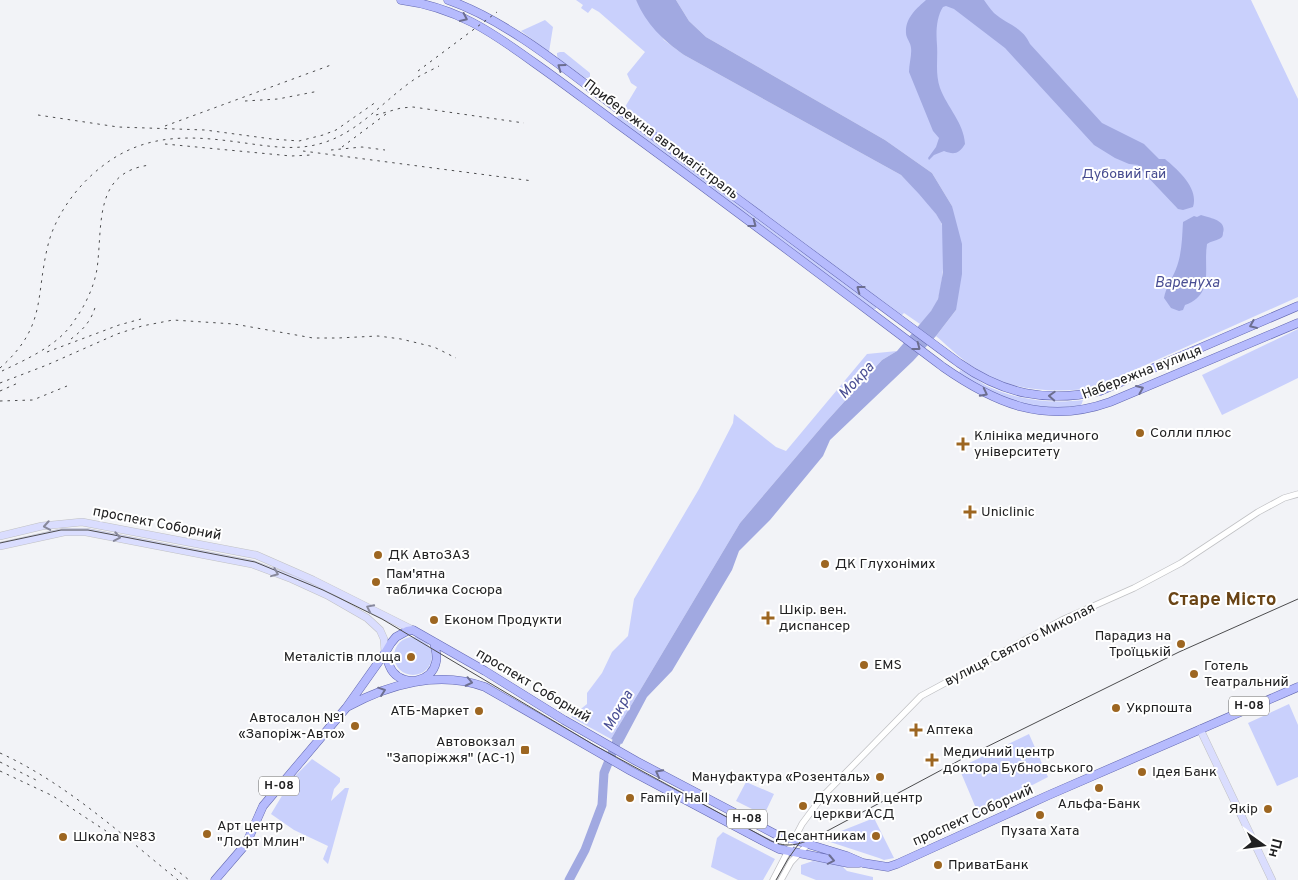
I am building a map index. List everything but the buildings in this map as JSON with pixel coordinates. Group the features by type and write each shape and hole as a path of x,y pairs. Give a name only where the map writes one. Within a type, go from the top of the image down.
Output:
{"main road":[{"name":"Прибережна автомагістраль","path":"401,0 438,7 452,12 480,25 500,38 599,109 891,328"},
{"name":"Прибережна автомагістраль","path":"448,0 463,5 511,32 605,99 960,363"},
{"path":"599,109 605,109 607,102 605,99"},
{"path":"615,122 614,116 616,113 622,112"},
{"path":"952,373 960,363 981,377 1007,389 1041,396 1081,396 1112,386 1298,306"},
{"name":"Набережна вулиця","path":"891,328 943,367 981,392 1006,402 1034,409 1074,412 1110,402 1298,323"},
{"path":"66,523 67,532"},
{"name":"проспект Соборний","path":"0,536 42,526 66,523 91,523 256,555 313,580 413,630"},
{"name":"проспект Соборний","path":"0,546 67,532 86,532 252,564 327,595 368,618 380,630 384,640 385,653"},
{"name":"Н-08","path":"215,880 246,844 263,806 346,708 396,636 413,630 434,642"},
{"path":"385,653 392,671 400,678 410,681 420,680 428,676 434,669 437,660 434,642"},
{"name":"проспект Соборний","path":"434,642 636,761 775,834 863,862 888,867 1298,687"},
{"name":"проспект Соборний","path":"420,680 462,680 485,686 631,771 779,849 848,863 863,862"},
{"name":"Н-08","path":"346,708 376,693 420,680"},
{"name":"проспект Соборний","path":"1200,729 1298,682"},
{"path":"1200,729 1272,880"},
{"name":"Н-08","path":"220,880 223,872"}],"street":[{"name":"вулиця Святого Миколая","path":"773,880 802,824 826,792 921,696 1062,620 1134,588 1181,563 1258,512 1284,498 1298,494"},
{"path":"781,880 791,862 808,844"}],"green space":[{"path":"576,0 636,0 664,40 684,55 901,175 933,209 943,229 944,260 940,292 938,299 925,319 920,324 904,313 899,318 622,112 637,87 631,83 627,74 645,52 599,12 592,8 588,13 581,8 583,5"},
{"name":"Дубовий гай","path":"676,0 1251,0 1298,99 1298,297 1094,388 1080,390 1037,389 1008,384 994,379 969,364 936,336 956,310 952,206 932,173 885,140 706,37 689,21"},
{"path":"545,20 553,27 549,52 521,31"},
{"path":"564,52 590,73 590,78 585,78 559,59 557,53"},
{"path":"618,115 876,306 876,309 873,309 617,118"},
{"path":"1298,329 1298,378 1222,415 1202,375"},
{"path":"897,351 882,360 825,423 740,523 611,739 571,717 587,704 587,693 602,673 612,652 628,636 634,599 699,489 733,423 734,414 776,447 786,451 867,354"},
{"path":"960,370 998,391 1022,398 1046,401 1083,400 1081,406 1022,405 986,390 959,374"},
{"path":"413,637 427,642 432,656 427,670 413,675 399,670 394,656 399,642"},
{"path":"1289,704 1298,725 1298,777 1277,786 1248,723"},
{"path":"1029,734 1048,777 978,813 959,768"},
{"path":"312,759 340,778 340,782 334,789 331,801 345,788 349,788 328,864 323,859 328,846 294,830 271,814 292,779"},
{"path":"746,782 774,794 764,815 736,801"},
{"path":"874,818 894,858 884,860 821,839"},
{"path":"723,832 775,859 763,880 738,880 711,867 717,838"},
{"path":"813,861 841,865 847,871 873,877 873,880 816,880 801,874 801,865"}],"water":[{"path":"636,0 676,0 689,21 706,37 885,140 932,173 952,206 962,244 962,274 956,310 936,336 913,361 830,440 823,456 770,520 739,551 732,570 672,671 647,697 622,744 611,739 740,523 825,423 882,360 897,351 931,311 938,299 943,272 942,224 936,214 901,175 684,55 656,31 645,17"},
{"path":"926,0 984,0 994,13 1019,30 1027,38 1030,44 1102,123 1144,144 1159,159 1165,159 1176,168 1190,186 1194,200 1193,207 1183,210 1178,209 1138,165 1129,164 1115,158 1094,145 1005,48 954,9 946,6 941,11 937,26 938,77 943,95 962,129 965,144 956,153 944,151 934,155 929,160 928,158 936,147 939,138 933,131 909,72 911,48 906,33 907,23 910,18 915,10"},
{"name":"Варенуха","path":"1201,215 1220,222 1224,229 1223,235 1220,239 1207,244 1206,279 1201,294 1185,305 1183,310 1179,311 1171,308 1164,298 1179,258 1183,222 1194,216"}],"waterway":[{"name":"Мокра","path":"569,880 585,850 602,805 604,773 621,731"}],"tram line":[{"path":"0,543 61,530 88,530 255,562 323,590 382,619 594,745 771,841 787,845 798,844 814,838 962,759 1179,652 1298,599"},
{"path":"776,880 800,842"}],"railway":[{"path":"418,71 497,12"},
{"path":"165,126 331,65"},
{"path":"0,368 26,339 32,325 37,311 48,245 56,223 75,193 100,168 136,147 173,139 211,139 286,147 319,144 345,133 412,81 439,66"},
{"path":"245,101 278,99 319,91"},
{"path":"38,115 118,127 205,130 299,141 336,130 376,102"},
{"path":"376,115 401,108 413,107 524,123"},
{"path":"342,147 386,114"},
{"path":"165,144 291,156 311,155"},
{"path":"331,150 362,147 385,150"},
{"path":"303,151 533,181"},
{"path":"2,371 32,356 68,330 82,309 94,283 101,219 104,203 110,189 119,178 132,170 150,165"},
{"path":"71,339 87,324 96,304"},
{"path":"47,352 119,325 141,319"},
{"path":"0,383 47,365 117,334 142,326 173,320 234,324 313,338 378,336 401,339 434,347 456,358"},
{"path":"0,391 18,383"},
{"path":"0,401 33,400 67,386"},
{"path":"0,753 48,779 71,795 178,880"},
{"path":"0,762 36,780"},
{"path":"0,771 53,796 106,831"},
{"path":"174,868 189,880"}],"place":[{"name":"Солли плюс","path":"1140,433"},
{"name":"Клініка медичного університету","path":"963,444"},
{"name":"Uniclinic","path":"970,512"},
{"name":"ДК АвтоЗАЗ","path":"378,555"},
{"name":"ДК Глухонімих","path":"825,564"},
{"name":"Пам'ятна табличка Сосюра","path":"376,582"},
{"name":"Шкір. вен. диспансер","path":"768,618"},
{"name":"Економ Продукти","path":"434,620"},
{"name":"Парадиз на Троїцькій","path":"1181,644"},
{"name":"Металістів площа","path":"411,657"},
{"name":"EMS","path":"864,665"},
{"name":"Готель Театральний","path":"1194,674"},
{"name":"Укрпошта","path":"1116,708"},
{"name":"АТБ-Маркет","path":"479,711"},
{"name":"Автосалон №1 «Запоріж-Авто»","path":"355,726"},
{"name":"Аптека","path":"916,730"},
{"name":"Автовокзал \"Запоріжжя\" (АС-1)","path":"525,750"},
{"name":"Медичний центр доктора Бубновського","path":"932,760"},
{"name":"Ідея Банк","path":"1142,772"},
{"name":"Мануфактура «Розенталь»","path":"880,777"},
{"name":"Альфа-Банк","path":"1099,788"},
{"name":"Family Hall","path":"630,798"},
{"name":"Духовний центр церкви АСД","path":"803,806"},
{"name":"Якір","path":"1268,809"},
{"name":"Пузата Хата","path":"1040,815"},
{"name":"Арт центр \"Лофт Млин\"","path":"207,834"},
{"name":"Десантникам","path":"876,836"},
{"name":"Школа №83","path":"63,837"},
{"name":"ПриватБанк","path":"938,865"}],"district":[{"name":"Старе Місто","path":"1222,600"}]}
